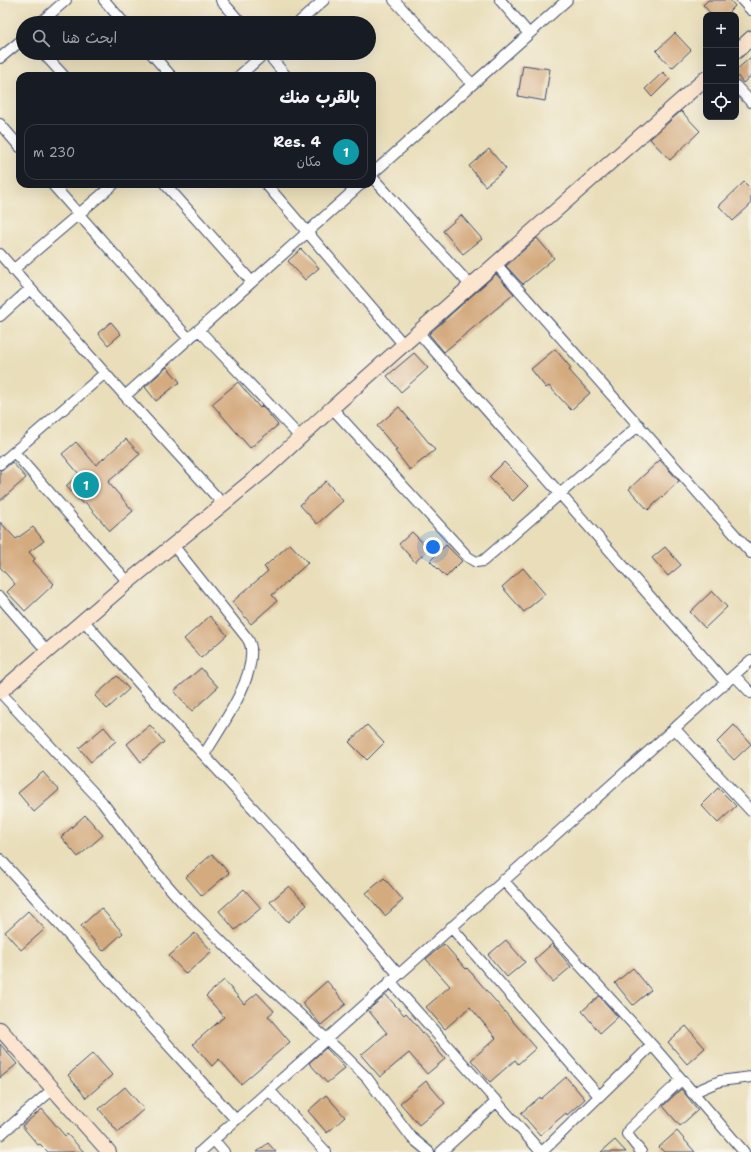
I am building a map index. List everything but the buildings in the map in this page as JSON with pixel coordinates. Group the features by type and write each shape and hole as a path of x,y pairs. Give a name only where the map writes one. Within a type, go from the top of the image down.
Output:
{"main road":[{"path":"739,49 751,38"},
{"path":"0,692 128,582 266,469 332,408 703,81"},
{"path":"1,1033 109,1152"}],"street":[{"path":"48,16 66,0"},
{"path":"104,0 118,16"},
{"path":"221,0 235,16"},
{"path":"306,16 324,0"},
{"path":"394,0 472,84"},
{"path":"500,0 529,34"},
{"path":"376,172 472,84 567,0"},
{"path":"742,0 751,10"},
{"path":"0,58 16,44"},
{"path":"49,60 60,72"},
{"path":"157,60 168,72"},
{"path":"244,72 258,60"},
{"path":"272,60 283,72"},
{"path":"739,89 751,102"},
{"path":"0,124 16,142"},
{"path":"376,180 471,286"},
{"path":"56,188 188,339"},
{"path":"13,270 109,188"},
{"path":"169,188 252,282"},
{"path":"270,188 404,345"},
{"path":"125,396 357,188"},
{"path":"0,254 125,396 223,504"},
{"path":"496,264 751,552"},
{"path":"0,316 30,289"},
{"path":"199,330 300,437"},
{"path":"418,332 726,683"},
{"path":"0,464 105,373"},
{"path":"332,408 468,557 476,562 483,560 639,424"},
{"path":"14,452 128,582"},
{"path":"173,545 247,638 251,648 251,659 246,680 234,705 204,755"},
{"path":"0,597 47,651"},
{"path":"83,620 287,845 398,974"},
{"path":"200,1152 751,660"},
{"path":"734,675 751,693"},
{"path":"0,692 102,802 153,869 182,902 237,957 367,1078 412,1138 429,1152"},
{"path":"674,728 751,811"},
{"path":"0,859 236,1120"},
{"path":"503,880 652,1045 744,1152"},
{"path":"451,927 599,1096"},
{"path":"390,981 541,1152 652,1045"},
{"path":"692,1093 720,1081 751,1077"},
{"path":"642,1152 630,1138 628,1134 629,1130 681,1080"},
{"path":"0,1136 53,1089"},
{"path":"269,1090 326,1152"},
{"path":"441,1152 497,1102"},
{"path":"214,1140 224,1152"}],"place":[{"name":"Res. 4","path":"86,485"}]}
